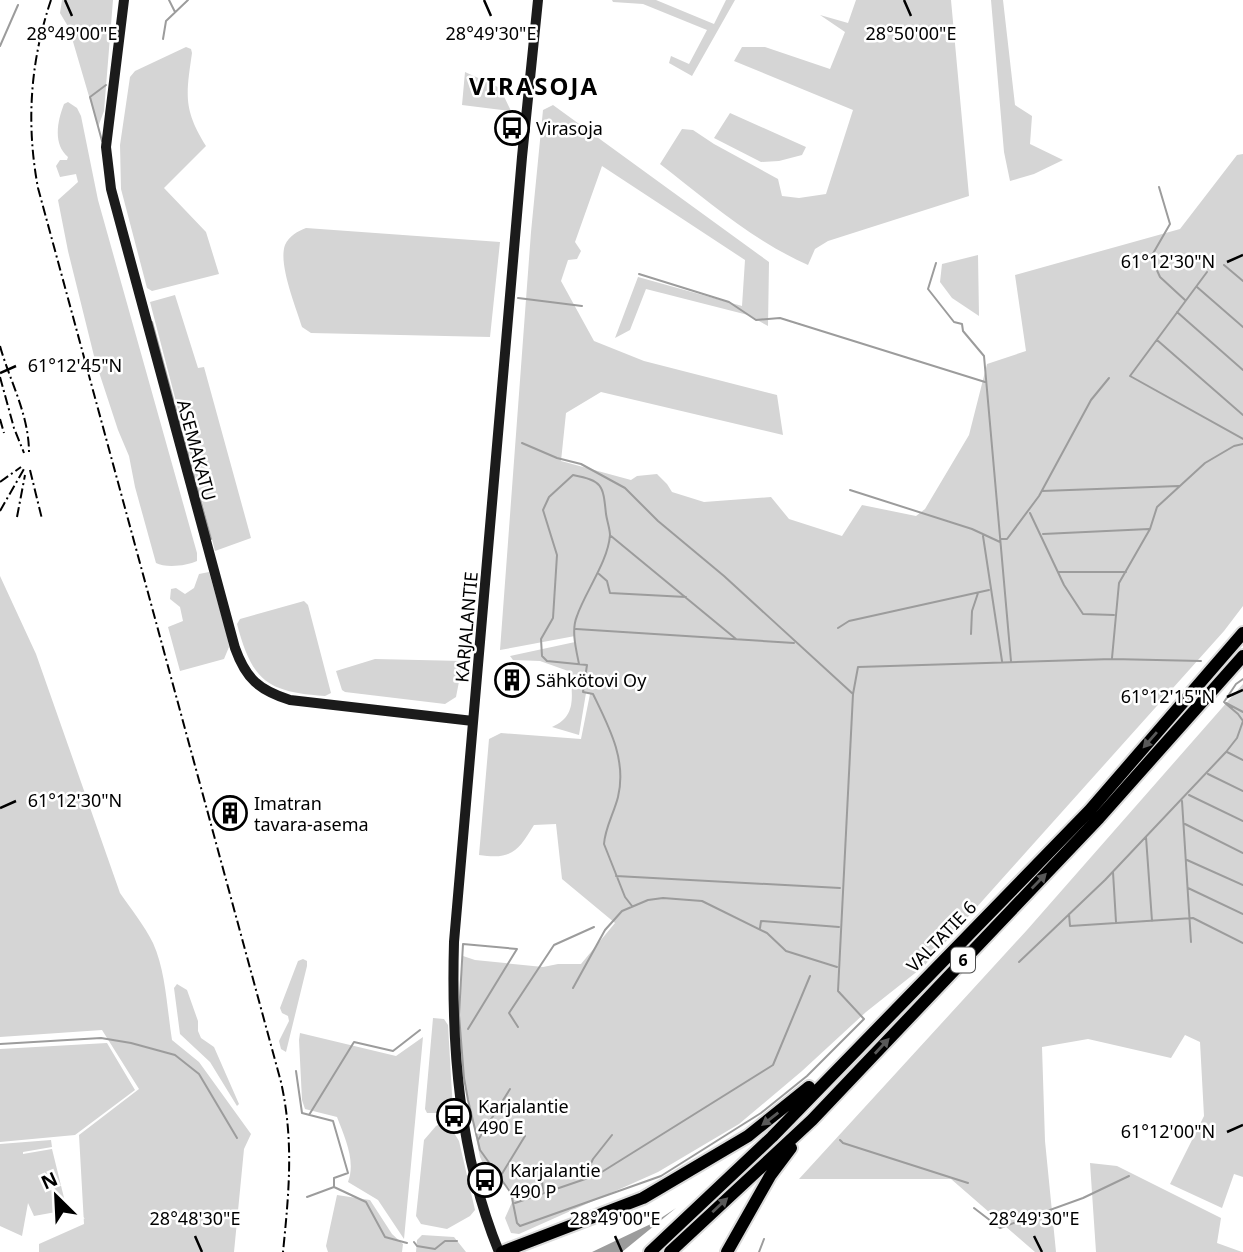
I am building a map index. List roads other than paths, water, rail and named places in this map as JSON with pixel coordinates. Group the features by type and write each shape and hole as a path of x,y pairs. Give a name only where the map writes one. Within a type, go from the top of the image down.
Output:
{"highway":[{"name":"VALTATIE 6","path":"650,1252 772,1137 877,1026 1090,810 1243,633"},
{"name":"VALTATIE 6","path":"670,1252 811,1120 1098,818 1243,656"},
{"path":"501,1252 643,1198 748,1136 792,1102 877,1026"},
{"path":"727,1252 770,1176 811,1120"}],"main road":[{"name":"ASEMAKATU","path":"124,0 106,148 111,189 235,648 245,673 267,691 290,700 473,721"},
{"name":"KARJALANTIE","path":"501,1252 485,1211 467,1135 454,1034 454,942 538,0"}],"waterway":[{"path":"169,0 175,12"},
{"path":"163,39 166,21 188,0"},
{"path":"0,46 18,5"},
{"path":"102,141 90,97 106,85"},
{"path":"1159,187 1170,224 1151,257 1160,277 1185,300"},
{"path":"936,263 928,289 954,322 962,324 963,331 984,356 1011,661"},
{"path":"1224,265 1243,281"},
{"path":"1207,272 1130,376 1243,439"},
{"path":"639,274 729,302 756,320 780,318 985,382"},
{"path":"1197,287 1243,327"},
{"path":"518,298 582,306"},
{"path":"1177,312 1243,370"},
{"path":"152,322 211,539"},
{"path":"1157,340 1243,415"},
{"path":"1001,539 1007,539 1039,496 1091,400 1109,378"},
{"path":"522,443 557,458 581,464 625,488 658,521 724,576 853,694"},
{"path":"1112,658 1119,583 1150,529 1157,507 1205,463 1234,446 1243,444"},
{"path":"579,664 575,621 601,566 610,535 600,486 596,482 573,475 549,497 543,510 557,555 553,618 541,639 542,656 547,661 587,665 583,692 593,694 599,706 615,744 620,770 618,797 604,844 625,897 632,906"},
{"path":"1042,491 1179,486"},
{"path":"850,490 972,529 1000,542"},
{"path":"1030,513 1064,585 1083,614 1114,615"},
{"path":"1043,534 1149,529"},
{"path":"611,536 736,639"},
{"path":"983,536 1002,661"},
{"path":"1058,572 1126,572"},
{"path":"599,574 607,581 610,593 686,597"},
{"path":"838,628 849,621 989,590"},
{"path":"971,634 972,611 978,593"},
{"path":"576,629 794,643"},
{"path":"468,1029 517,949 463,944 459,1015 464,1078 480,1150 511,1193 517,1223 520,1226 661,1176 761,1113 807,1076 864,1019 838,991 853,694 858,667 1112,659 1201,661"},
{"path":"1224,702 1236,684 1243,679"},
{"path":"1019,962 1105,880 1226,752 1237,738 1243,721 1225,703"},
{"path":"1226,703 1243,712"},
{"path":"1227,752 1243,760"},
{"path":"1208,774 1243,791"},
{"path":"1189,795 1243,821"},
{"path":"1182,801 1191,942"},
{"path":"1185,824 1243,853"},
{"path":"1146,837 1152,921"},
{"path":"1187,860 1243,885"},
{"path":"1113,872 1116,922"},
{"path":"616,876 840,888"},
{"path":"1188,888 1243,914"},
{"path":"573,988 605,930 622,911 648,900 663,898 702,901 767,933 786,951 837,967"},
{"path":"1069,914 1070,926 1193,918 1243,943"},
{"path":"760,928 761,921 839,927"},
{"path":"518,1027 509,1013 554,945 594,927"},
{"path":"515,1203 597,1175 773,1065 810,976"},
{"path":"309,1115 354,1042 393,1051 420,1030"},
{"path":"0,1044 101,1038 175,1055 199,1074 237,1138"},
{"path":"296,1071 302,1113 333,1121 348,1173 334,1178 334,1187"},
{"path":"478,1140 510,1089"},
{"path":"584,1179 593,1159 612,1135"},
{"path":"500,1177 525,1136"},
{"path":"840,1140 968,1183"},
{"path":"543,1191 542,1180 550,1165"},
{"path":"974,1208 1000,1228 1083,1198 1129,1176"},
{"path":"307,1197 334,1187 366,1202 385,1237 407,1243"},
{"path":"759,1252 764,1239"},
{"path":"414,1242 417,1246 435,1249 445,1241 457,1241"}],"railway":[{"path":"51,0 38,47 32,93 32,140 38,188 281,1082 289,1146 283,1252"},
{"path":"0,346 26,425 29,453"},
{"path":"0,377 24,453"},
{"path":"0,419 4,433"},
{"path":"0,482 21,467"},
{"path":"0,511 24,469"},
{"path":"30,470 42,519"},
{"path":"17,517 25,475"}],"place":[{"name":"Virasoja","path":"512,128"},
{"name":"Sähkötovi Oy","path":"512,680"},
{"name":"Imatran tavara-asema","path":"230,813"},
{"name":"Karjalantie 490 E","path":"454,1116"},
{"name":"Karjalantie 490 P","path":"485,1180"}],"district":[{"name":"VIRASOJA","path":"534,85"}]}
